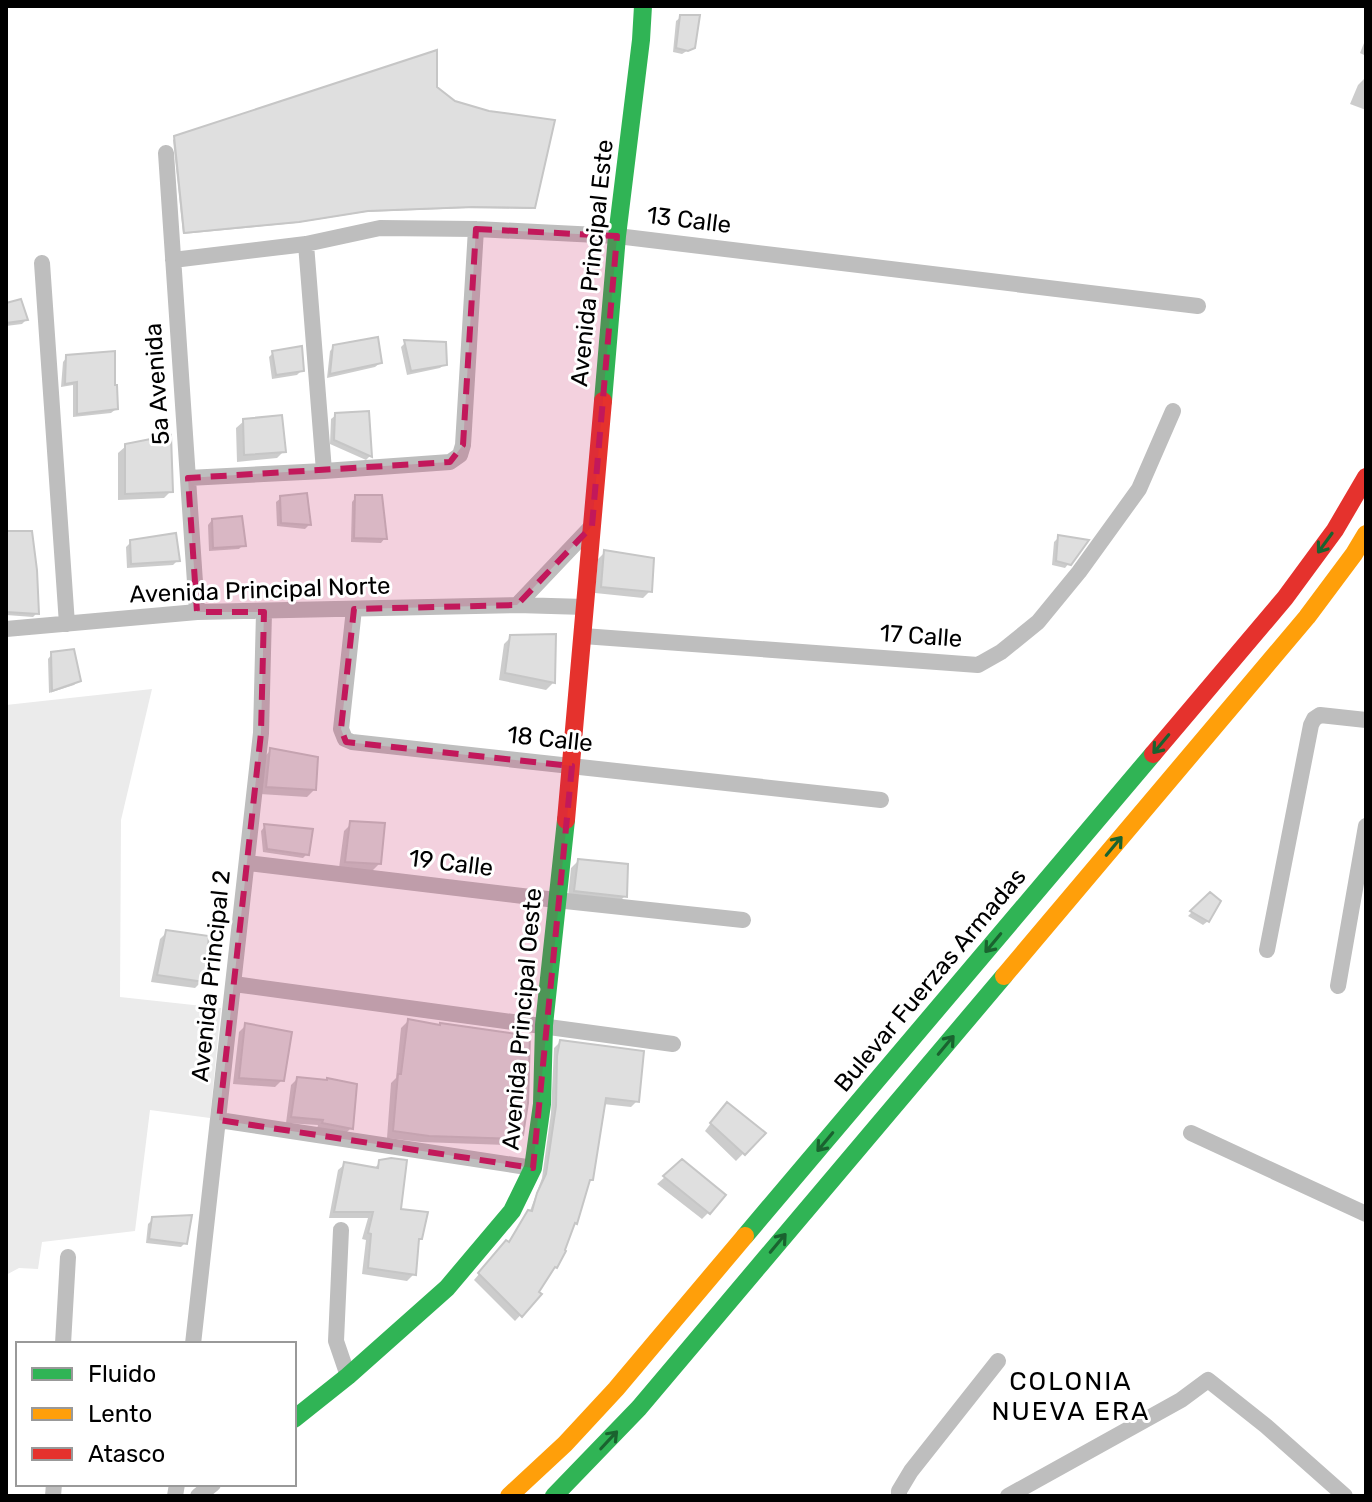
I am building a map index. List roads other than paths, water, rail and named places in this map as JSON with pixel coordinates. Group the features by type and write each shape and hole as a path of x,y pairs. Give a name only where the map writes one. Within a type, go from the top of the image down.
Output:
{"main road":[{"name":"Avenida Principal Este","path":"592,526 617,236 643,6"},
{"name":"Bulevar Fuerzas Armadas","path":"509,1496 565,1444 616,1389 1285,598 1335,530 1366,477"},
{"name":"Avenida Principal Oeste","path":"296,1417 447,1288 512,1211 533,1168 542,1104 544,1025 572,766 592,526"},
{"path":"554,1496 639,1408 1307,617 1366,534"}],"street":[{"name":"5a Avenida","path":"166,153 197,612"},
{"name":"13 Calle","path":"173,260 306,244 380,228 476,229 617,236 1198,306"},
{"path":"188,478 450,462 460,455 476,229"},
{"path":"306,244 324,471"},
{"path":"42,263 67,624"},
{"name":"17 Calle","path":"583,636 978,665 1001,652 1038,622 1079,572 1139,489 1173,411"},
{"path":"517,605 592,526"},
{"name":"Avenida Principal Norte","path":"6,629 197,612 517,605 585,607"},
{"name":"18 Calle","path":"354,609 341,729 345,739 352,742 881,800"},
{"name":"Avenida Principal 2","path":"193,1342 261,733 264,612"},
{"path":"1267,950 1311,725 1320,715 1366,720"},
{"path":"1338,986 1366,826"},
{"name":"19 Calle","path":"248,863 743,920"},
{"path":"234,984 673,1044"},
{"path":"219,1120 533,1168"},
{"path":"1191,1133 1366,1214"},
{"path":"341,1230 336,1341 348,1376"},
{"path":"63,1342 68,1257"},
{"path":"899,1496 911,1471 998,1361"},
{"path":"1008,1496 1158,1414 1208,1380 1345,1496"}],"district":[{"name":"COLONIA NUEVA ERA","path":"1071,1396"}]}
